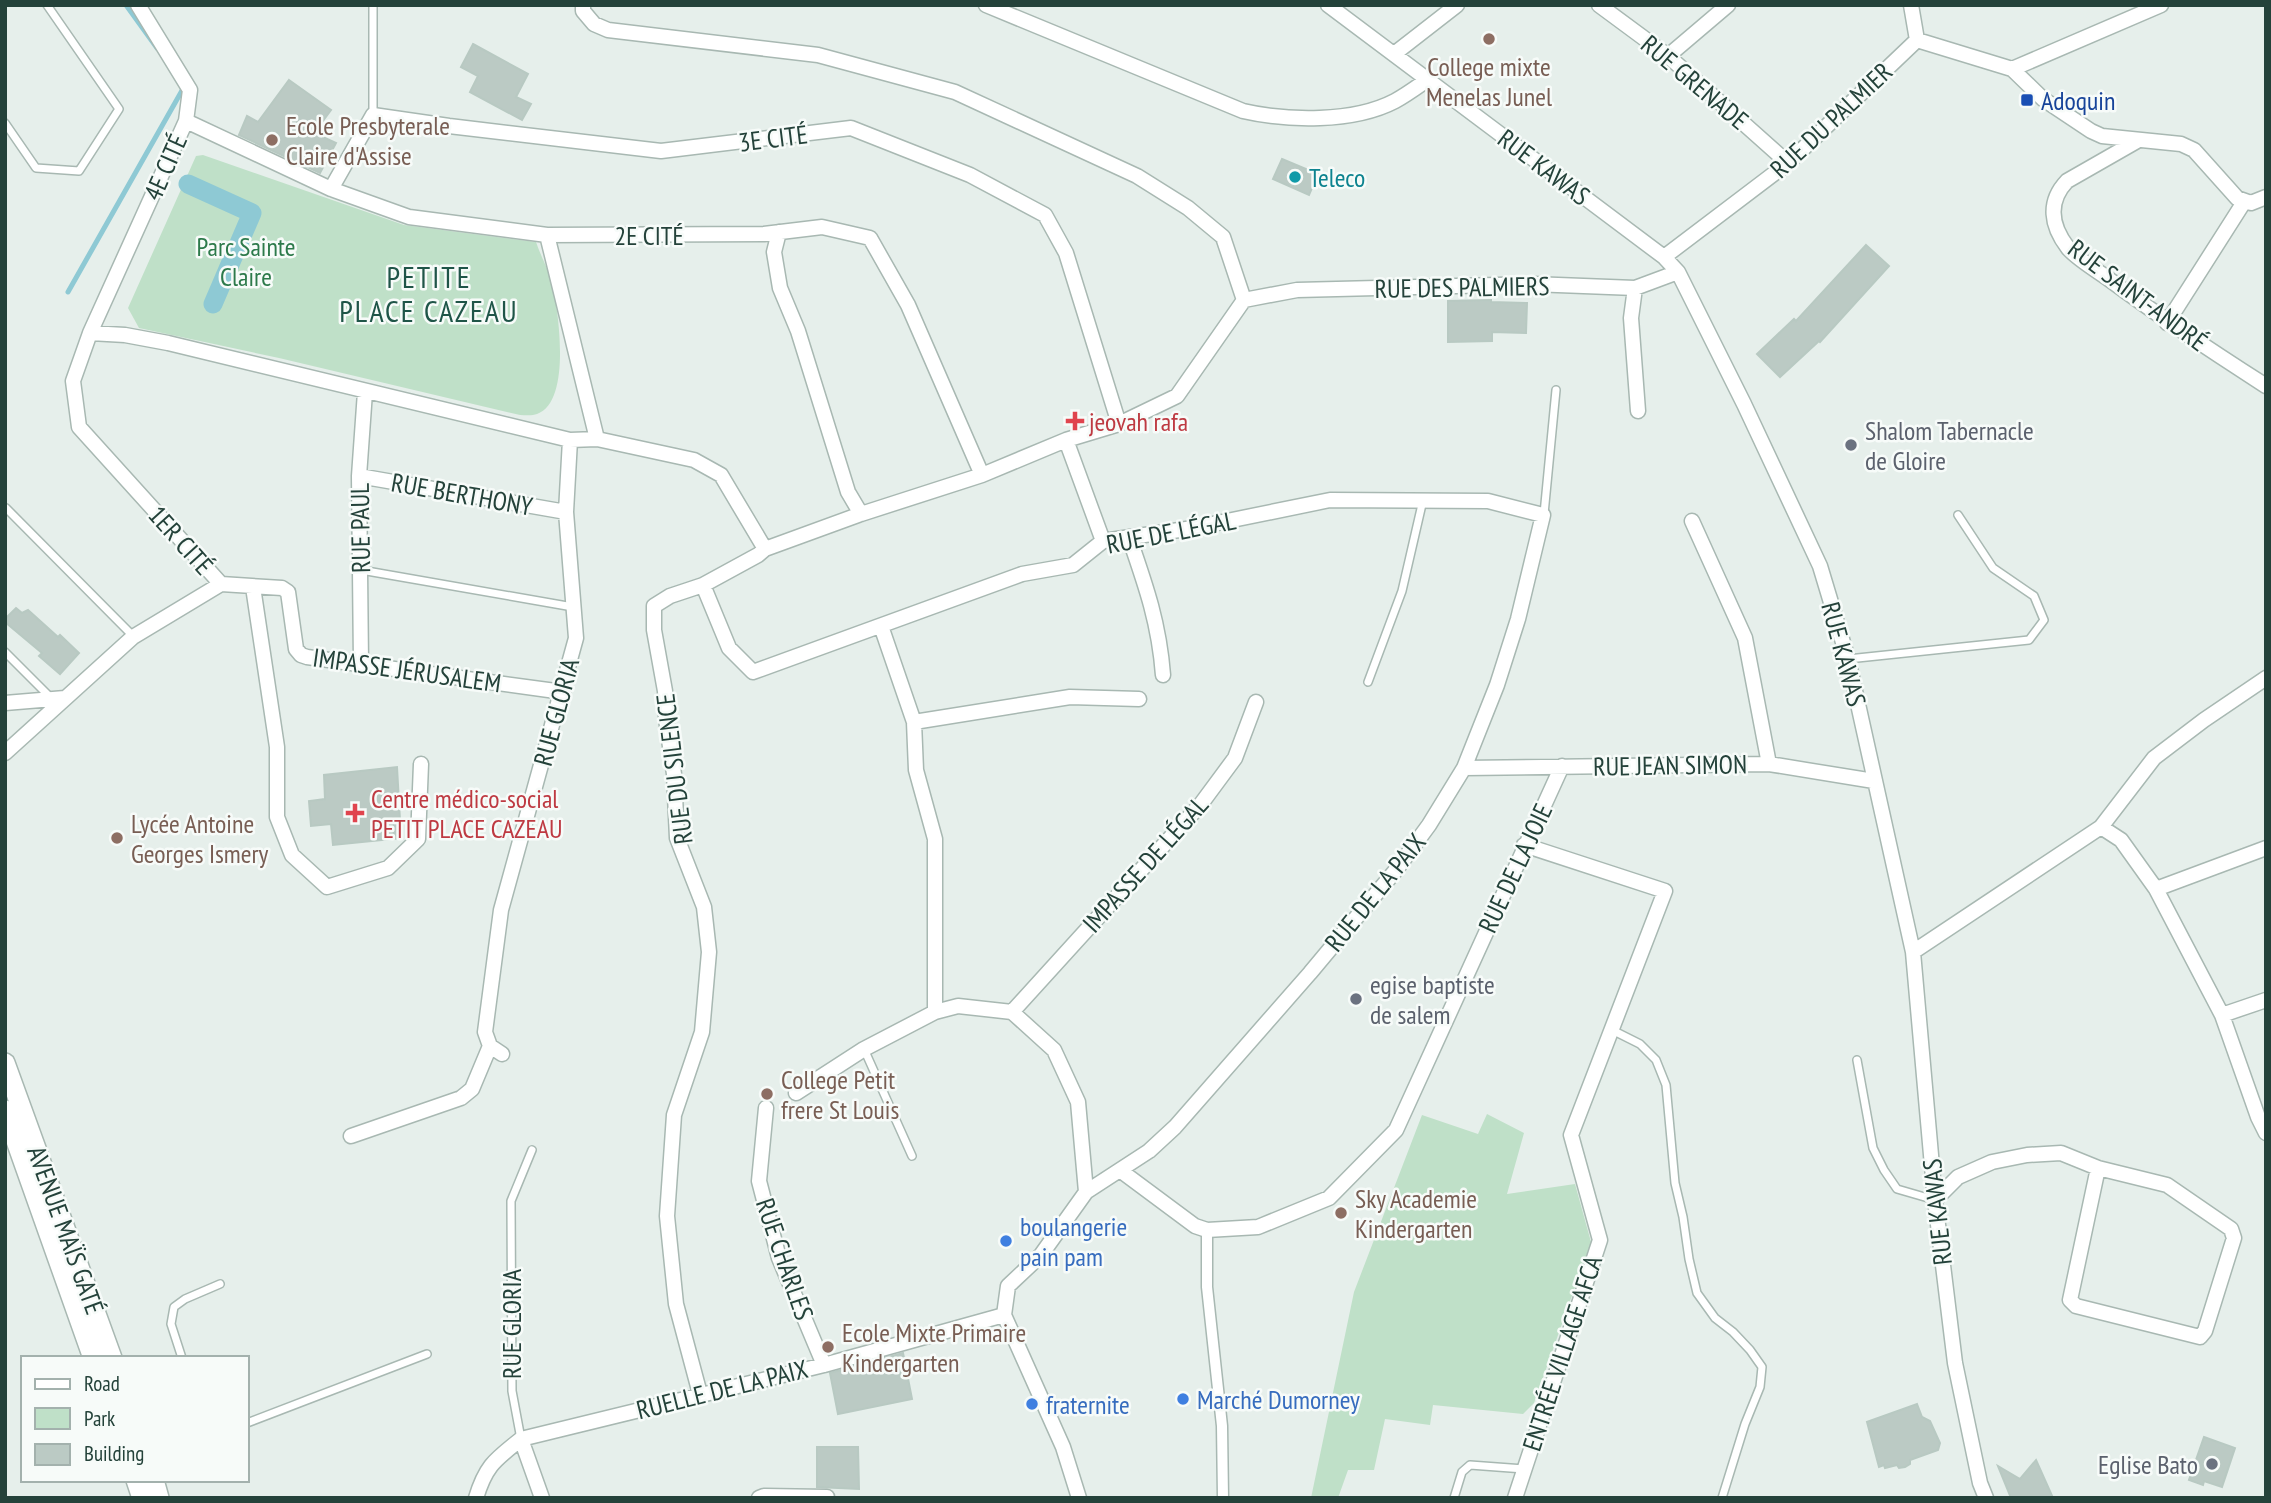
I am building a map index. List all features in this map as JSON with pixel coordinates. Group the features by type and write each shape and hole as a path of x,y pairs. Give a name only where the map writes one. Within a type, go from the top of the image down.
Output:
{"street":[{"name":"4E CITÉ","path":"90,333 186,121 190,90 138,5"},
{"path":"583,5 583,11 594,24 608,30 818,55 955,92 1137,176 1188,208 1223,237 1244,300 1177,396 1119,424 1066,440 982,475 861,514 762,552 703,585"},
{"path":"986,5 1243,111 1272,117 1312,119 1356,113 1393,102 1427,80"},
{"name":"RUE KAWAS","path":"1328,5 1664,257 1678,272 1820,566 1847,659 1913,952 1935,1200 1955,1363 1980,1483 1986,1498"},
{"path":"1394,54 1457,5"},
{"name":"RUE GRENADE","path":"1599,5 1668,56 1788,163"},
{"path":"1668,56 1728,5"},
{"path":"1912,5 1917,40 2012,69 2043,99 2091,131 2110,138 2189,147 2237,198 2251,203 2266,197"},
{"path":"2012,69 2161,5"},
{"name":"RUE DU PALMIER","path":"1664,257 1788,163 1917,40"},
{"path":"331,188 373,115"},
{"name":"3E CITÉ","path":"373,115 661,151 851,128 970,175 1045,215 1066,253 1119,424"},
{"name":"2E CITÉ","path":"186,121 331,188 409,217 547,235 779,232 822,227 870,237 908,305 982,475"},
{"name":"RUE SAINT-ANDRÉ","path":"2137,141 2067,181 2057,191 2053,220 2068,249 2167,323 2266,386"},
{"path":"2167,323 2244,202"},
{"path":"779,232 774,252 780,288 798,331 848,492 861,514"},
{"path":"547,235 597,439"},
{"name":"RUE DES PALMIERS","path":"1244,300 1297,290 1532,284 1635,288 1678,272"},
{"path":"1635,288 1631,328 1638,411"},
{"path":"90,333 125,335 168,343 570,440 597,439 694,460 721,475 762,552"},
{"name":"1ER CITÉ","path":"5,753 58,698 133,637 221,584 79,427 73,381 90,333"},
{"name":"RUE PAUL","path":"361,664 359,475 365,392"},
{"name":"RUE GLORIA","path":"490,1046 485,1032 501,910 576,638 566,512 570,440"},
{"path":"1066,440 1102,541"},
{"name":"RUE BERTHONY","path":"359,475 566,512"},
{"name":"RUE DE LÉGAL","path":"703,585 729,648 753,672 1022,575 1073,565 1102,541 1193,528 1330,500 1488,501 1544,515"},
{"name":"RUE DE LA PAIX","path":"1086,1192 1149,1151 1175,1127 1310,973 1396,870 1429,825 1464,768 1507,654 1544,515"},
{"path":"1692,521 1745,638 1769,764"},
{"path":"1129,537 1154,612 1161,644 1163,675"},
{"name":"IMPASSE JÉRUSALEM","path":"221,584 282,588 288,592 296,649 301,655 563,692"},
{"name":"RUE DU SILENCE","path":"700,1394 676,1304 667,1216 674,1115 702,1032 709,952 704,907 677,838 674,774 665,691 654,630 654,606 670,596 703,585"},
{"path":"253,587 277,747 277,817 292,855 327,887 388,868 418,839 421,764"},
{"path":"881,626 914,722 916,770 935,839 935,1012"},
{"path":"1913,952 2101,827 2154,758 2266,678"},
{"path":"914,722 1070,697 1139,699"},
{"path":"5,703 58,698"},
{"name":"IMPASSE DE LÉGAL","path":"1012,1012 1201,804 1235,758 1256,702"},
{"name":"RUE JEAN SIMON","path":"1464,768 1769,764 1874,781"},
{"name":"RUE DE LA JOIE","path":"1207,1230 1258,1227 1329,1198 1396,1130 1562,766"},
{"path":"2101,827 2121,840 2156,889 2222,1016 2266,1133"},
{"name":"ENTRÉE VILLAGE AFCA","path":"1514,1498 1600,1240 1571,1135 1665,891 1524,845"},
{"path":"2156,889 2266,848"},
{"path":"2222,1016 2266,1000"},
{"path":"796,1094 864,1049 935,1012 958,1006 1012,1012 1054,1051 1078,1102 1086,1192 1041,1255 1008,1286 1004,1315 1063,1447 1080,1498"},
{"path":"351,1136 461,1098 472,1089 490,1046 502,1054"},
{"name":"AVENUE MAÏS GATÉ","path":"5,1062 18,1139 92,1356"},
{"name":"RUE CHARLES","path":"766,1108 759,1181 779,1258 824,1365"},
{"name":"AVENUE MAÏS GATÉ","path":"5,1110 111,1356"},
{"path":"1935,1200 1958,1177 1992,1162 2027,1154 2061,1153 2098,1168 2167,1185 2231,1229 2234,1238 2205,1331 2200,1337 2076,1306 2070,1300 2098,1168"},
{"path":"1121,1171 1195,1226 1207,1230 1207,1287 1222,1426 1223,1498"},
{"name":"RUELLE DE LA PAIX","path":"521,1439 824,1365 1004,1315"},
{"path":"476,1498 486,1470 521,1439"},
{"name":"RUE GLORIA","path":"521,1439 542,1498"},
{"path":"759,1498 827,1497"}],"lane":[{"path":"5,123 36,168 79,170 119,109 47,5"},
{"path":"373,5 373,115"},
{"path":"1544,515 1556,390"},
{"path":"1368,682 1402,591 1423,499"},
{"path":"6,509 133,637"},
{"path":"1847,659 2029,640 2044,620 2034,596 1993,568 1958,515"},
{"path":"361,570 573,607"},
{"path":"5,652 58,698"},
{"path":"1612,1029 1640,1044 1656,1060 1666,1085 1675,1183 1697,1293 1715,1318 1733,1332 1762,1367 1760,1387 1745,1424 1722,1498"},
{"path":"864,1049 912,1156"},
{"path":"1857,1060 1873,1149 1884,1170 1897,1189 1935,1200"},
{"name":"RUE GLORIA","path":"521,1439 512,1391 511,1200 532,1150"},
{"path":"181,1356 171,1324 174,1307 185,1299 220,1284"},
{"path":"248,1423 427,1354"},
{"path":"1454,1498 1462,1472 1470,1465 1524,1469"}],"green space":[{"name":"Parc Sainte Claire","path":"203,155 404,225 536,242 552,282 560,337 559,376 548,406 537,414 520,415 139,328 128,308 196,156"},
{"path":"1487,1114 1524,1133 1507,1194 1575,1184 1591,1242 1534,1403 1523,1414 1433,1405 1430,1425 1385,1419 1374,1470 1348,1470 1338,1498 1311,1498 1354,1292 1422,1115 1478,1134"}],"building":[{"path":"473,44 528,74 516,97 531,104 522,120 470,92 478,76 461,67"},
{"path":"289,80 331,110 314,133 336,143 320,173 239,135 247,116 258,122"},
{"name":"Teleco","path":"1282,159 1318,174 1309,195 1273,179"},
{"path":"1866,245 1889,266 1820,342 1780,377 1757,354 1794,319 1796,321"},
{"path":"1448,301 1527,303 1526,333 1492,332 1492,341 1448,342"},
{"path":"16,608 22,613 28,610 79,653 60,674 39,656 42,653 5,622"},
{"name":"Centre médico-social PETIT PLACE CAZEAU","path":"397,767 401,838 333,845 331,824 311,826 309,801 325,799 324,775"},
{"path":"903,1353 912,1399 838,1414 830,1373"},
{"path":"1917,1404 1922,1417 1930,1421 1940,1443 1938,1450 1910,1460 1910,1464 1905,1467 1879,1467 1867,1422"},
{"name":"Eglise Bato","path":"2204,1437 2235,1448 2222,1487 2204,1481 2203,1485 2189,1480"},
{"path":"817,1447 858,1447 859,1489 817,1487"},
{"path":"2036,1460 2053,1498 2011,1498 1998,1466 2020,1479"}],"waterway":[{"path":"126,5 157,48"},
{"path":"68,292 183,85"},
{"path":"188,184 252,213 213,304"}],"place":[{"name":"College mixte Menelas Junel","path":"1489,39"},
{"name":"Adoquin","path":"2027,100"},
{"name":"Ecole Presbyterale Claire d'Assise","path":"272,140"},
{"name":"Teleco","path":"1295,177"},
{"name":"jeovah rafa","path":"1075,421"},
{"name":"Shalom Tabernacle de Gloire","path":"1851,445"},
{"name":"Centre médico-social PETIT PLACE CAZEAU","path":"355,813"},
{"name":"Lycée Antoine Georges Ismery","path":"117,838"},
{"name":"egise baptiste de salem","path":"1356,999"},
{"name":"College Petit frere St Louis","path":"767,1094"},
{"name":"Sky Academie Kindergarten","path":"1341,1213"},
{"name":"boulangerie pain pam","path":"1006,1241"},
{"name":"Ecole Mixte Primaire Kindergarten","path":"828,1347"},
{"name":"Marché Dumorney","path":"1183,1399"},
{"name":"fraternite","path":"1032,1404"},
{"name":"Eglise Bato","path":"2212,1464"}],"district":[{"name":"PETITE PLACE CAZEAU","path":"429,293"}]}
